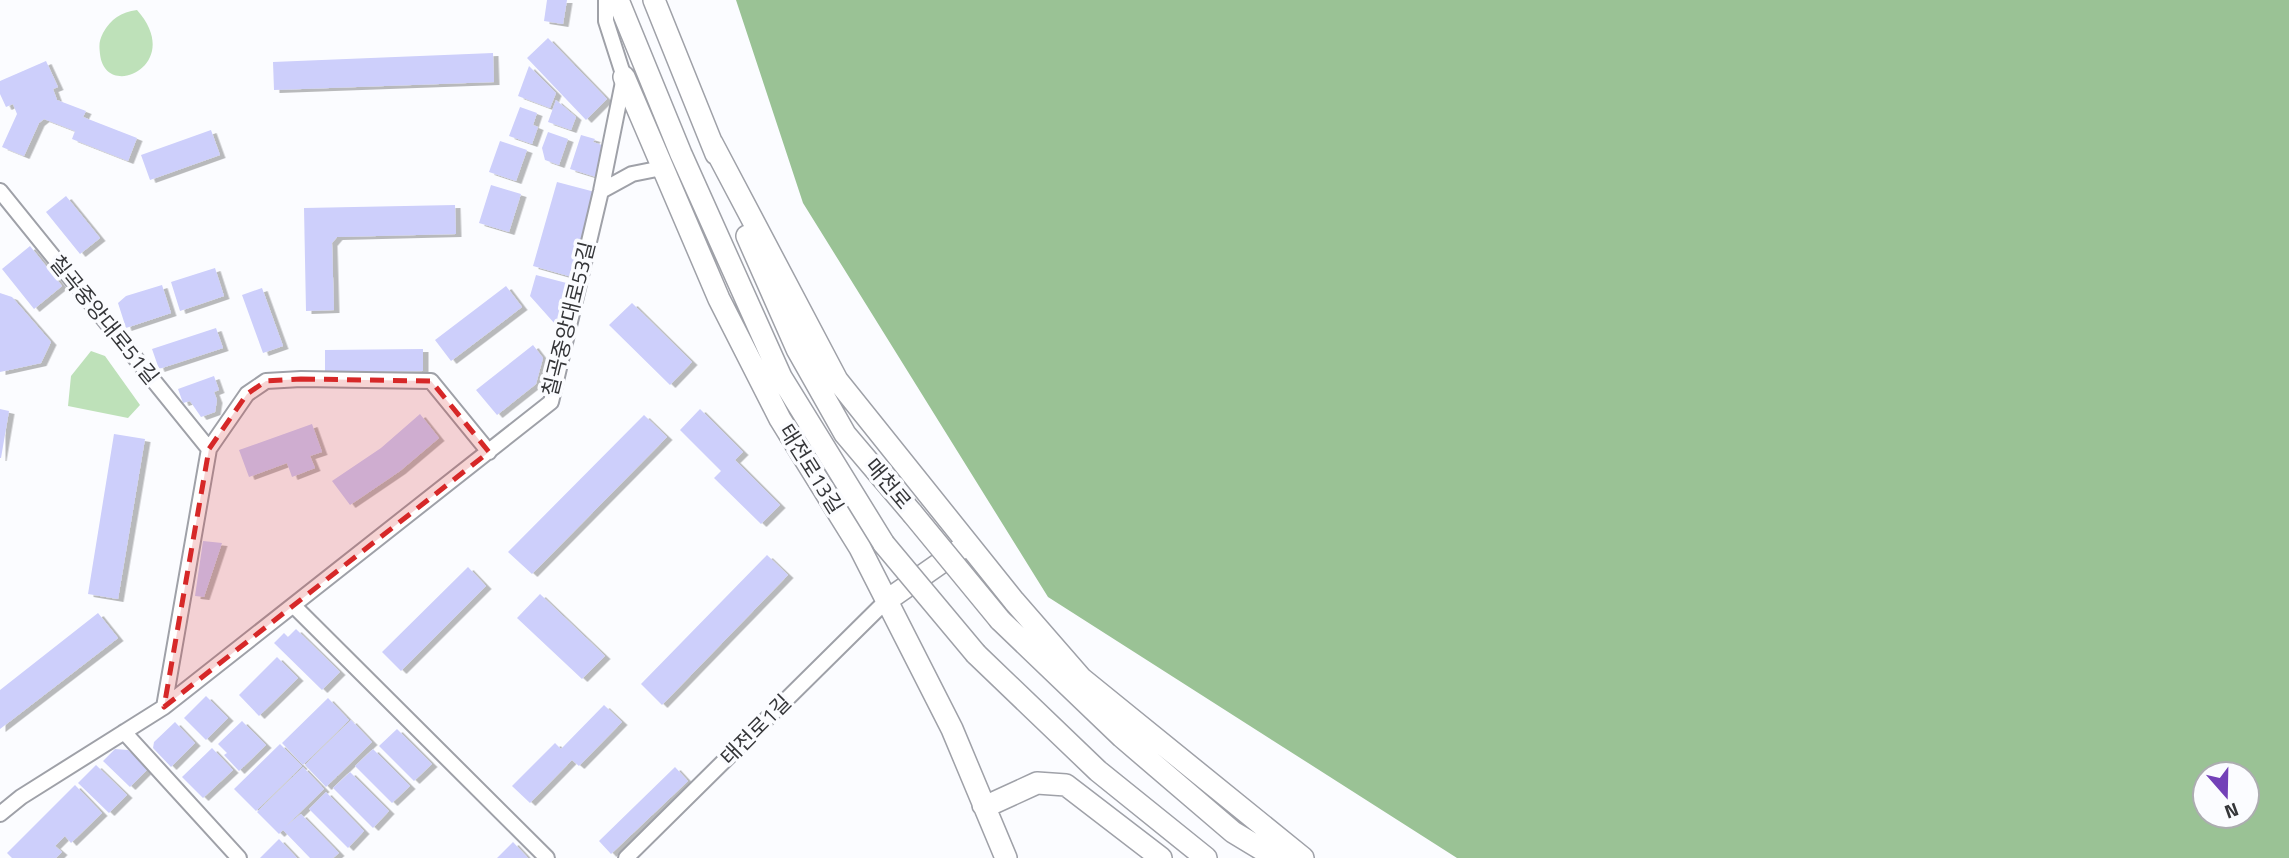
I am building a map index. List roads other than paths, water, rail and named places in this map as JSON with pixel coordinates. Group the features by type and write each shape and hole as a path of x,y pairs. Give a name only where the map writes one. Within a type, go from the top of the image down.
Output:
{"main road":[{"name":"매천로","path":"618,0 681,154 781,377 884,544 976,654 1098,771 1206,858"},
{"name":"매천로","path":"654,0 751,247 797,349 845,434 1000,620 1122,737 1233,832 1276,858"},
{"name":"태전로13길","path":"624,77 719,299 780,419 860,548 952,729 1006,858"},
{"path":"712,143 837,380 1014,601 1081,678 1303,858"},
{"path":"886,601 970,543"},
{"path":"983,805 989,805 1037,783 1066,785 1161,858"}],"street":[{"name":"칠곡중앙대로53길","path":"0,814 21,797 164,707 551,402 601,191 624,77 607,22 606,0"},
{"path":"601,191 632,174 662,168"},
{"name":"칠곡중앙대로51길","path":"0,191 209,449"},
{"path":"164,707 209,449 247,394 266,381 431,381 489,452"},
{"name":"태전로1길","path":"626,858 886,601"},
{"path":"294,606 547,858"},
{"path":"124,732 239,858"}]}
